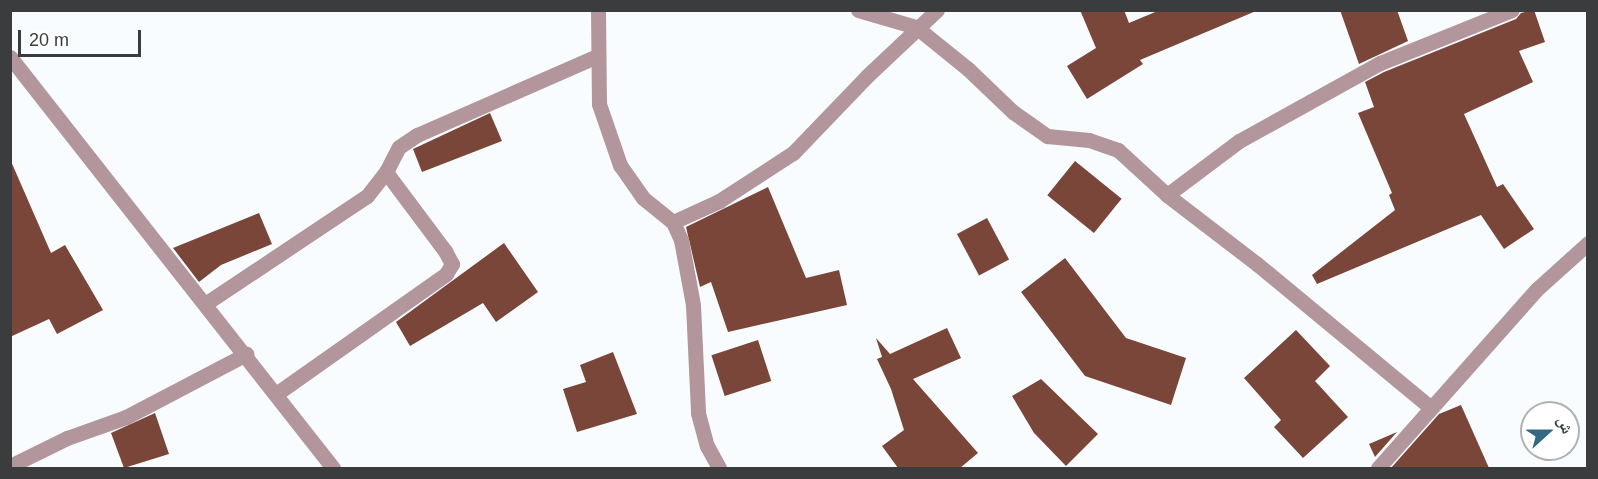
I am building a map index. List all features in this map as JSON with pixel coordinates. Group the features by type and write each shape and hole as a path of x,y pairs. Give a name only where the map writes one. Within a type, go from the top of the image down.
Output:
{"street":[{"path":"598,10 597,56 600,104 620,165 643,198 673,222 681,240 689,276 698,413 707,446 719,468"},
{"path":"858,10 916,27 968,69 1013,112 1047,136 1089,140 1118,150 1167,195 1257,264 1430,407"},
{"path":"673,222 719,201 793,153 916,27 937,10"},
{"path":"1167,195 1239,141 1380,63 1512,10"},
{"path":"205,304 367,196 387,172 399,147 417,135 597,56"},
{"path":"10,57 246,354 333,468"},
{"path":"276,394 446,274 452,264 387,172"},
{"path":"1378,468 1537,289 1587,243"},
{"path":"10,465 68,438 126,417 246,354"}],"building":[{"path":"1080,10 1124,10 1129,23 1160,10 1256,11 1140,60 1143,64 1087,99 1067,66 1096,48"},
{"path":"1340,10 1397,10 1408,41 1359,64"},
{"path":"1534,10 1545,42 1519,51 1533,82 1464,114 1497,187 1503,184 1534,229 1504,249 1481,215 1317,284 1312,275 1395,210 1389,195 1392,193 1358,113 1374,107 1365,82 1384,72 1516,19 1521,13"},
{"path":"490,113 502,141 422,172 413,149"},
{"path":"10,159 51,253 65,245 103,310 57,334 49,319 10,337"},
{"path":"1075,161 1122,199 1094,233 1047,195"},
{"path":"768,187 806,278 839,270 847,305 728,332 711,282 700,287 686,227"},
{"path":"259,213 272,244 221,265 199,282 173,248"},
{"path":"987,218 1009,259 979,275 957,234"},
{"path":"504,243 538,292 496,322 483,303 410,346 396,322"},
{"path":"1065,258 1126,338 1186,358 1171,405 1085,376 1021,292"},
{"path":"947,328 961,358 913,379 978,453 960,468 898,468 882,446 904,430 891,389 877,359 882,357 876,338 890,354"},
{"path":"1296,330 1330,366 1315,381 1348,417 1303,458 1274,427 1281,420 1244,378"},
{"path":"758,340 771,381 725,396 711,355"},
{"path":"613,352 637,414 577,432 563,389 586,382 580,365"},
{"path":"1041,379 1098,434 1066,466 1034,433 1012,396"},
{"path":"1461,405 1489,468 1391,468 1439,414"},
{"path":"155,413 169,454 124,468 111,433"},
{"path":"1397,432 1375,457 1369,444"}]}
